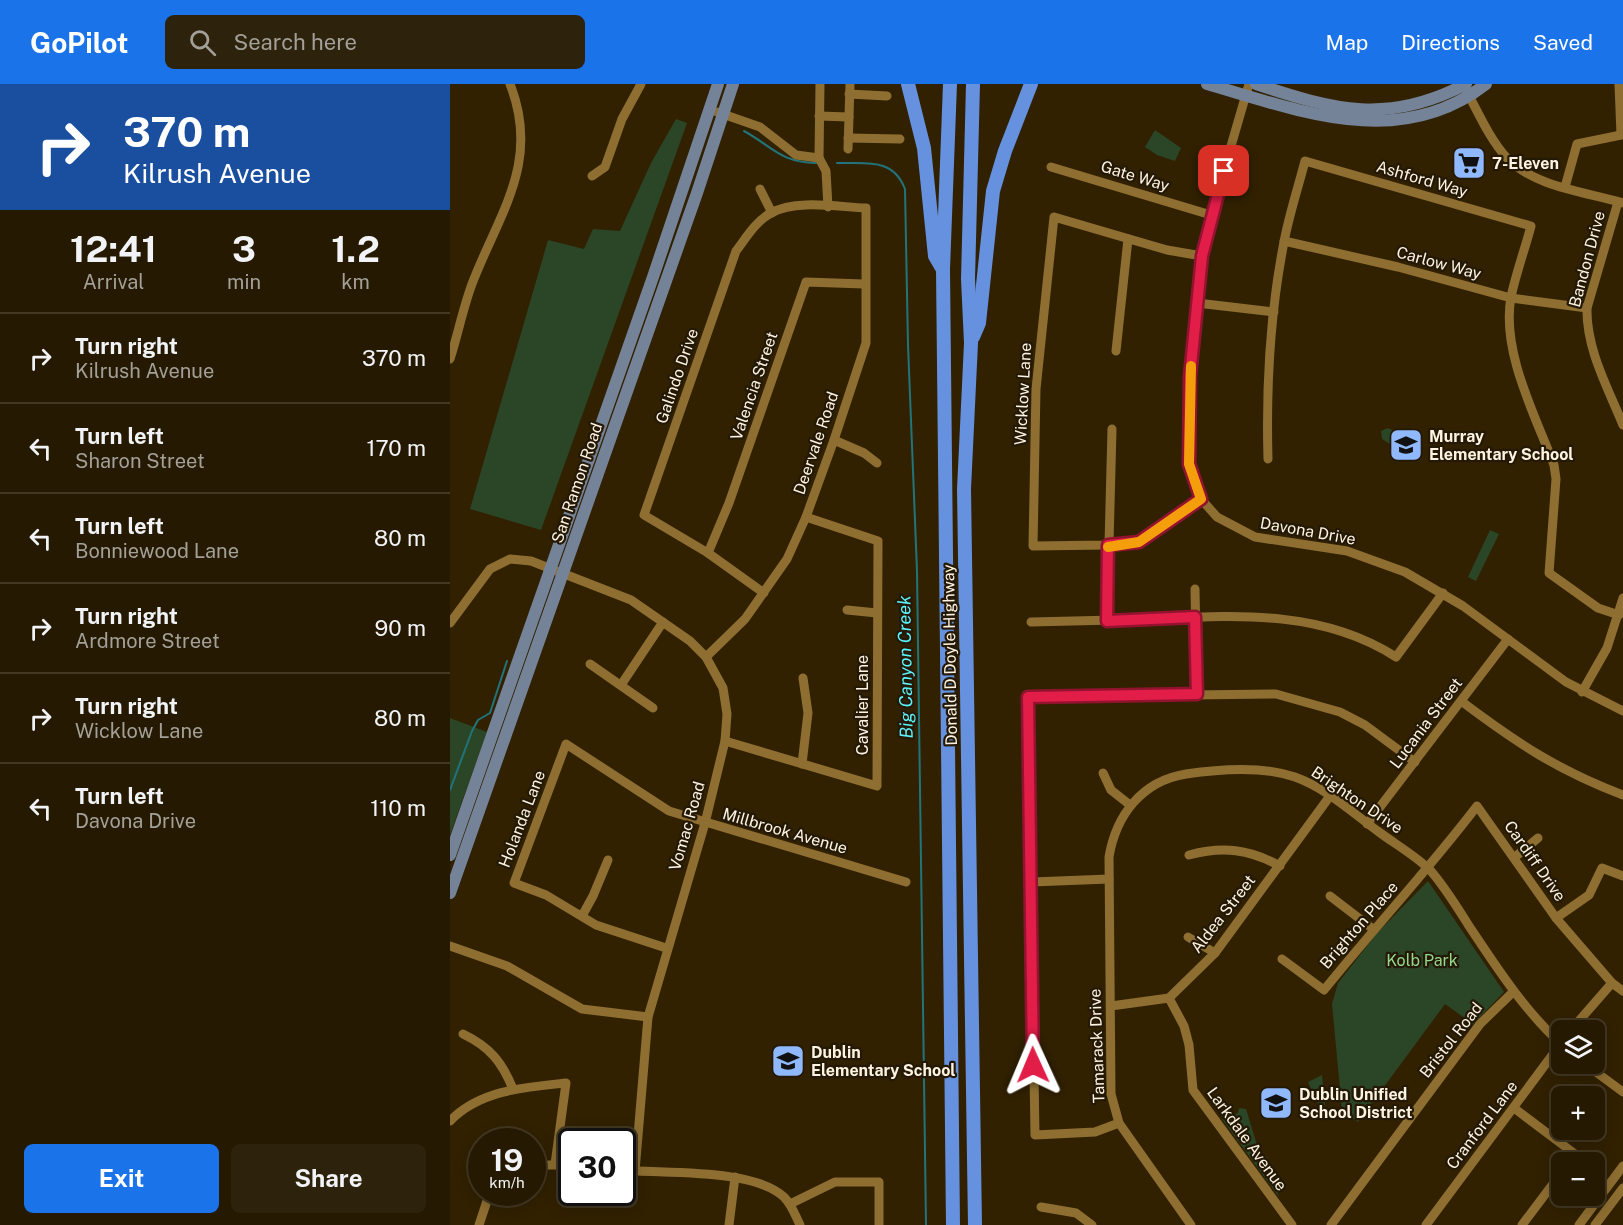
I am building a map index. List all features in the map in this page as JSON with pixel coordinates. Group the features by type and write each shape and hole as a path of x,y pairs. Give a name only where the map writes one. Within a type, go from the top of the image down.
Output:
{"highway":[{"path":"908,84 924,148 935,256 943,269"},
{"path":"941,84 942,171 946,196"},
{"name":"Donald D Doyle Highway","path":"950,84 943,269 953,1225"},
{"name":"Donald D Doyle Highway","path":"973,84 968,279 971,343 964,489 975,1225"},
{"path":"971,343 979,323 993,191 1005,151 1031,84"}],"main road":[{"name":"San Ramon Road","path":"450,855 718,84"},
{"name":"San Ramon Road","path":"450,893 733,84"},
{"path":"1207,84 1248,90 1356,122 1395,120 1429,113 1470,97 1486,84"},
{"path":"1256,84 1329,106 1374,111 1397,110 1426,102 1464,85"}],"street":[{"path":"450,359 453,341 472,284 512,192 520,164 521,115 510,84"},
{"path":"592,176 605,167 622,119 641,84"},
{"path":"820,84 819,158 826,171 828,207"},
{"path":"848,149 850,84"},
{"path":"1565,187 1577,144 1622,134 1619,84"},
{"path":"1464,85 1506,157 1524,172 1565,187 1620,202"},
{"name":"Davona Drive","path":"1248,90 1211,215 1202,256 1190,376 1187,440 1192,480 1201,499 1217,517 1255,537 1347,551 1405,572 1443,593 1582,692 1623,711"},
{"path":"849,94 887,96"},
{"path":"709,109 760,127 796,155 819,158"},
{"path":"819,116 849,117"},
{"path":"848,138 900,139"},
{"name":"Ashford Way","path":"1284,241 1305,162 1531,225 1511,298"},
{"name":"Gate Way","path":"1051,166 1211,215"},
{"path":"760,189 772,213"},
{"name":"Bandon Drive","path":"1620,202 1587,308 1591,345 1623,425"},
{"name":"Galindo Drive","path":"764,592 644,515 736,251 754,227 772,213 797,207 866,208"},
{"name":"Deervale Road","path":"706,657 745,619 787,559 806,517 834,440 866,343 864,284 866,208"},
{"name":"Wicklow Lane","path":"1201,499 1139,542 1108,545 1033,546 1036,389 1054,217 1128,239 1202,256"},
{"path":"1116,351 1128,239"},
{"path":"1268,459 1267,406 1274,312 1284,241"},
{"name":"Carlow Way","path":"1284,241 1398,267 1511,298 1587,308"},
{"name":"Valencia Street","path":"708,554 729,503 806,282 864,284"},
{"path":"1511,298 1510,323 1513,355 1554,465 1556,479 1550,573 1598,608 1619,615"},
{"path":"1197,303 1274,312"},
{"path":"1612,399 1623,394"},
{"path":"1107,621 1112,429"},
{"path":"834,440 864,453 877,463"},
{"name":"Cavalier Lane","path":"726,741 877,786 878,541 806,517"},
{"name":"Vomac Road","path":"450,623 490,569 501,562 520,559 551,567 631,600 690,641 706,657 723,688 727,714 726,741 705,823 666,948 648,1017 636,1160"},
{"path":"1195,589 1197,694"},
{"path":"1031,622 1280,617 1314,623 1377,645 1396,657 1443,593"},
{"path":"1582,692 1607,648 1623,598"},
{"path":"847,610 877,613"},
{"path":"621,685 663,622"},
{"name":"Lucania Street","path":"1367,824 1508,639"},
{"path":"590,664 653,708"},
{"path":"802,764 808,713 803,678"},
{"path":"1119,1123 1095,1132 1035,1135 1028,697 1276,694 1311,701 1340,712 1365,725 1415,762"},
{"path":"1461,701 1526,749 1554,765 1623,795"},
{"name":"Millbrook Avenue","path":"566,744 669,811 906,882"},
{"name":"Holanda Lane","path":"566,744 514,883 546,895 596,925 666,948"},
{"name":"Brighton Drive","path":"1109,879 1112,840 1130,805 1156,783 1197,772 1237,771 1276,773 1295,777 1330,796 1429,869 1513,992 1551,1032"},
{"path":"1103,773 1112,790 1130,805"},
{"name":"Aldea Street","path":"1169,998 1215,953 1330,796"},
{"name":"Cardiff Drive","path":"1429,869 1477,806 1556,918 1612,983 1623,991"},
{"path":"1515,857 1538,838"},
{"path":"1189,855 1206,850 1243,850 1258,854 1280,866"},
{"path":"582,916 608,860"},
{"path":"1556,918 1589,895 1602,868 1623,876"},
{"name":"Brighton Place","path":"1282,959 1324,990 1373,929 1429,869"},
{"path":"1032,882 1109,879"},
{"name":"Tamarack Drive","path":"1109,879 1112,1094 1119,1123 1191,1225"},
{"path":"1330,896 1373,929"},
{"path":"1188,937 1215,953"},
{"path":"450,946 507,966 582,1009 648,1017"},
{"path":"1580,1020 1612,983"},
{"name":"Bristol Road","path":"1331,1225 1480,1024 1513,992"},
{"path":"1111,1006 1169,998"},
{"name":"Larkdale Avenue","path":"1169,998 1184,1026 1189,1045 1193,1090 1200,1104 1292,1225"},
{"path":"463,1034 489,1049 503,1064 513,1089"},
{"name":"Cranford Lane","path":"1426,1225 1551,1057"},
{"path":"1599,1074 1623,1092"},
{"path":"450,1121 484,1098 513,1089 566,1083 555,1164"},
{"path":"1514,1108 1572,1152"},
{"path":"546,1164 558,1164"},
{"path":"1579,1225 1623,1166"},
{"path":"636,1172 735,1177 759,1182 783,1196 790,1204 800,1225"},
{"path":"729,1225 735,1177"},
{"path":"790,1204 835,1182 879,1182 879,1225"},
{"path":"1522,1225 1551,1187"},
{"path":"1595,1225 1623,1188"},
{"path":"479,1225 485,1206"},
{"path":"1041,1207 1076,1213 1092,1225"}],"green space":[{"path":"676,119 687,123 541,530 470,509 548,240 584,249 593,229 620,231 651,163"},
{"path":"1155,130 1181,148 1175,161 1157,155 1145,147"},
{"path":"1388,428 1396,432 1401,446 1399,450 1382,439 1381,431"},
{"path":"1490,530 1499,534 1476,581 1468,577"},
{"path":"450,718 487,732 450,835"},
{"name":"Kolb Park","path":"1428,881 1504,992 1473,1024 1445,1004 1358,1122 1342,1110 1332,1004 1338,983 1378,932"},
{"path":"1322,1075 1325,1105 1321,1111 1308,1082"},
{"path":"1239,1108 1246,1109 1260,1155 1267,1157 1279,1197 1222,1119 1238,1113"}],"waterway":[{"name":"Big Canyon Creek","path":"744,131 785,157 816,163"},
{"name":"Big Canyon Creek","path":"837,163 868,163 886,167 900,179 905,189 908,345 917,571 926,1225"},
{"path":"450,790 472,731 478,720 490,713 507,661"}],"slow traffic":[{"path":"1108,547 1108,545 1139,542 1201,499 1192,480 1187,440 1191,366"}],"place":[{"name":"7-Eleven","path":"1469,163"},
{"name":"Murray Elementary School","path":"1406,445"},
{"name":"Dublin Elementary School","path":"788,1061"},
{"name":"Dublin Unified School District","path":"1276,1103"}],"route":[{"path":"1033,1065 1028,697 1197,694 1195,617 1107,621 1108,545 1139,542 1201,499 1192,480 1189,464 1187,440 1190,376 1202,256 1224,171"}]}
